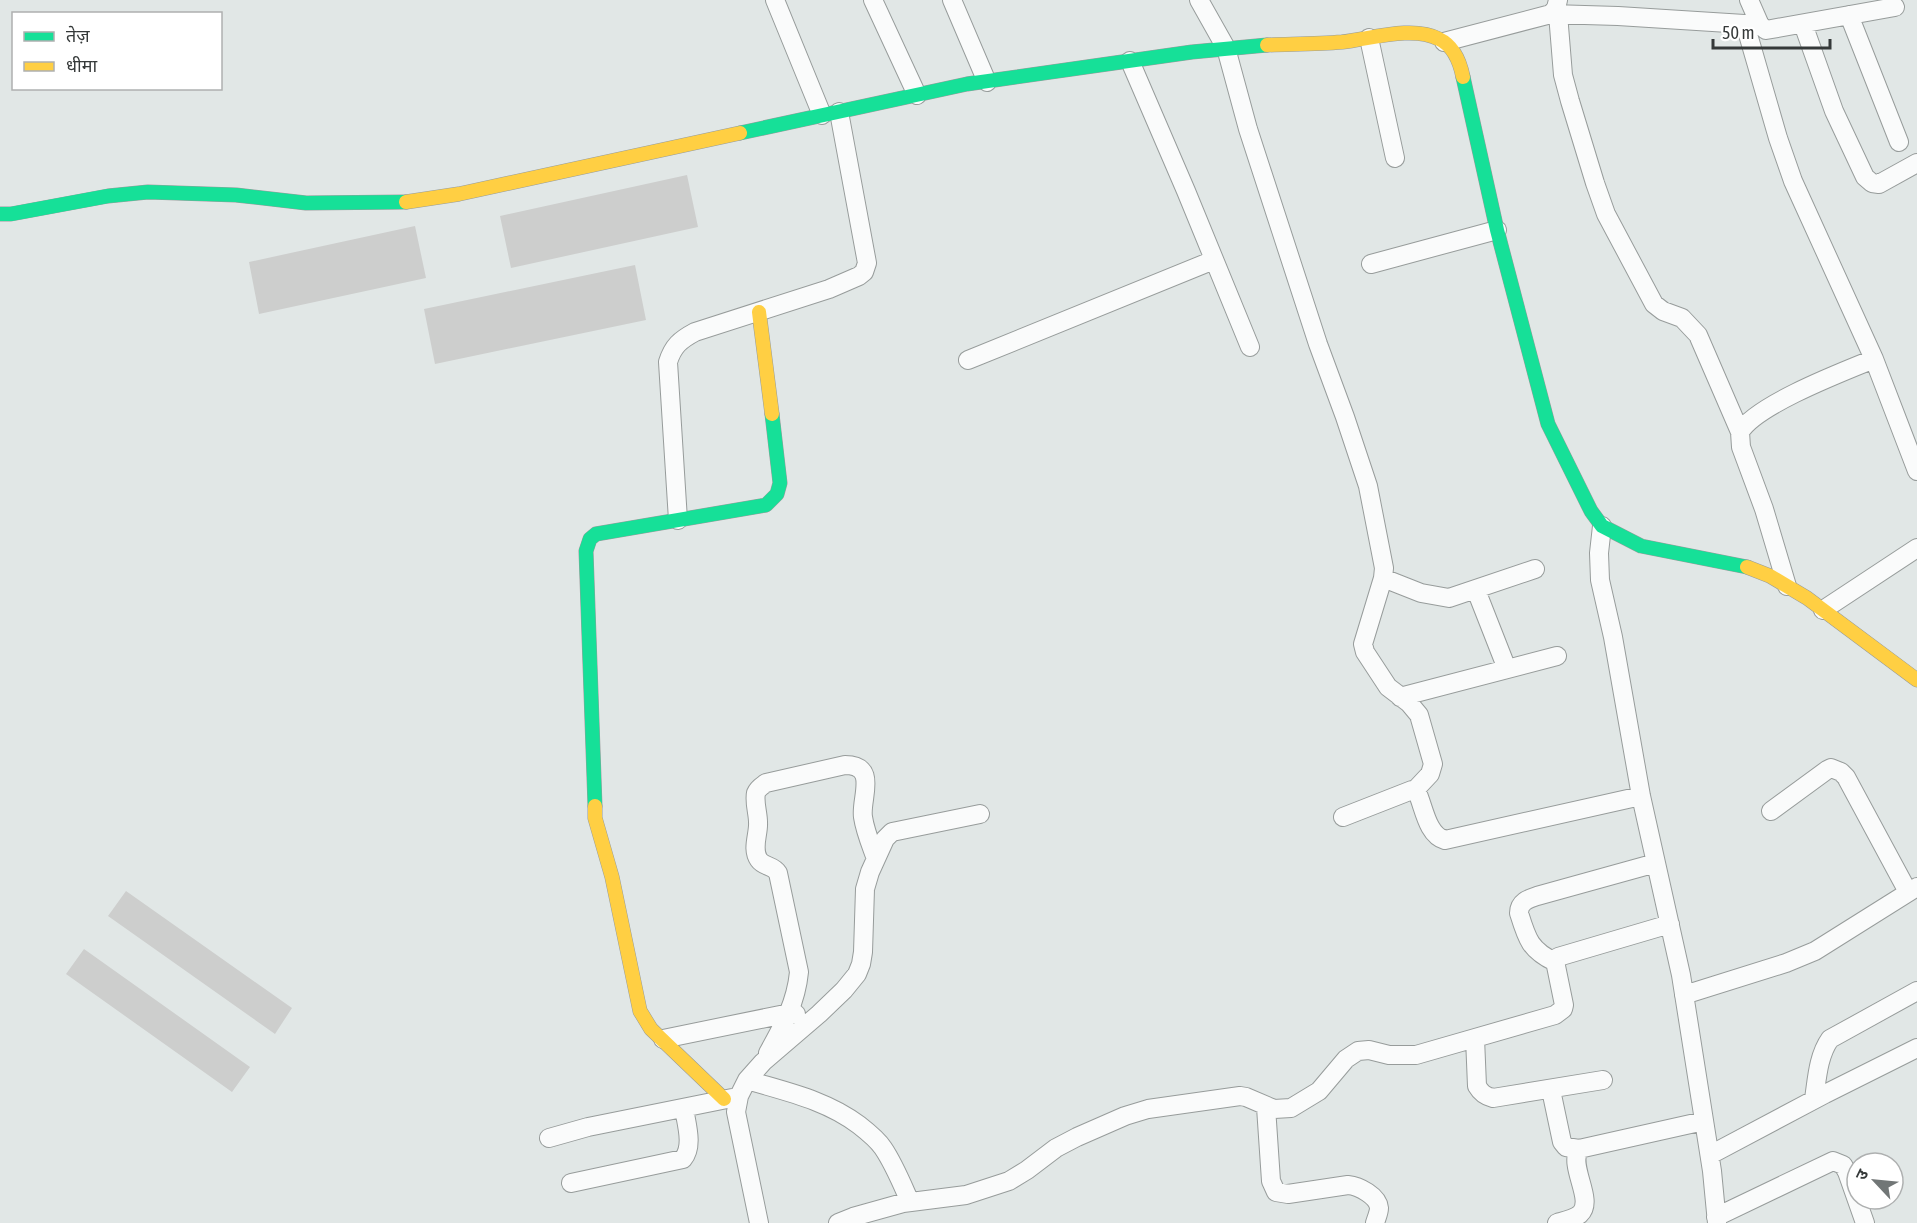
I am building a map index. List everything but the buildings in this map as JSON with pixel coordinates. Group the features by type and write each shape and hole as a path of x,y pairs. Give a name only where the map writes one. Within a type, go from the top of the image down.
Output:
{"street":[{"path":"678,520 668,362 671,351 678,342 695,332 830,289 859,276 867,263 830,114 775,0"},
{"path":"873,0 917,95"},
{"path":"952,0 987,82"},
{"path":"1199,0 1226,48 1248,129 1318,344 1368,486 1382,556 1383,578 1363,644 1365,652 1388,687 1416,708 1433,764 1430,774 1415,790 1409,790 1343,817"},
{"path":"1749,0 1752,24 1778,138 1793,181 1874,359 1917,471"},
{"path":"1444,42 1556,9 1618,16 1752,24 1767,30 1895,7"},
{"path":"1556,9 1563,75 1606,214 1654,304 1663,311 1682,318 1693,327 1698,335 1740,432 1741,447 1764,509 1787,586"},
{"path":"1849,15 1899,142"},
{"path":"1803,24 1834,111 1865,177 1872,183 1878,184 1917,163"},
{"path":"0,214 11,214 108,196 148,192 236,195 306,203 407,202 459,194 967,84 1031,77 1226,48 1369,38 1393,33 1435,36 1454,52 1460,63 1497,230 1548,423 1585,501 1602,526 1641,546 1750,568 1787,586 1917,680"},
{"path":"1369,38 1395,158"},
{"path":"1130,61 1250,347"},
{"path":"1371,264 1497,230"},
{"path":"968,360 1214,260"},
{"path":"737,1092 651,1029 640,1011 612,877 595,818 586,551 590,538 596,534 766,505 774,500 778,493 780,478 759,312"},
{"path":"1740,432 1747,422 1761,411 1830,377 1874,359"},
{"path":"1602,526 1599,553 1600,580 1613,637 1641,796 1684,995 1710,1155 1717,1220 1833,1161 1843,1165 1847,1172 1865,1223"},
{"path":"1823,610 1917,548"},
{"path":"1383,578 1421,593 1449,598 1535,569"},
{"path":"1476,590 1507,669"},
{"path":"1400,697 1557,656"},
{"path":"763,1062 790,1013 799,972 778,873 776,869 760,862 757,857 756,840 759,825 757,792 759,787 777,780 845,765 860,768 867,791 863,805 864,820 876,859"},
{"path":"1684,995 1777,966 1815,951 1913,890 1841,772 1831,768 1827,770 1771,811"},
{"path":"1415,790 1435,836 1445,840 1641,796"},
{"path":"759,1223 738,1124 737,1092 763,1062 812,1020 844,990 857,974 861,964 866,890 885,839 892,832 980,814"},
{"path":"1555,962 1541,955 1531,945 1519,913 1521,904 1537,896 1656,863"},
{"path":"1555,962 1562,955 1670,924"},
{"path":"838,1223 910,1202 966,1195 1009,1181 1056,1148 1077,1137 1125,1116 1148,1109 1240,1096 1266,1107 1291,1108 1319,1091 1346,1059 1358,1051 1369,1050 1403,1056 1416,1054 1559,1013 1564,1005 1555,962"},
{"path":"1814,1100 1820,1059 1830,1039 1917,991"},
{"path":"663,1039 790,1013 812,1020"},
{"path":"1475,1038 1477,1086 1483,1094 1493,1098 1603,1080"},
{"path":"1710,1155 1917,1048"},
{"path":"1551,1090 1562,1142 1566,1147 1579,1149 1704,1121"},
{"path":"549,1138 588,1127 684,1108 737,1092 817,1101 840,1111 882,1146 910,1202"},
{"path":"1266,1107 1271,1181 1276,1192 1288,1194 1355,1185 1377,1202 1379,1212 1375,1223"},
{"path":"571,1183 684,1159 688,1154 689,1146 684,1108"},
{"path":"1557,1223 1580,1214 1583,1208 1584,1200 1575,1157 1579,1149"}],"traffic: fast":[{"path":"740,133 967,84 1192,52 1267,45"},
{"path":"1463,77 1497,230 1548,424 1591,511 1602,526 1641,546 1747,567"},
{"path":"0,214 11,214 108,196 148,192 236,195 306,203 406,202"},
{"path":"595,806 586,551 590,539 596,534 766,505 777,494 780,483 772,414"}],"traffic: slow":[{"path":"1267,45 1342,42 1391,34 1417,33 1439,39 1449,46 1458,60 1463,77"},
{"path":"406,202 459,194 740,133"},
{"path":"759,312 772,414"},
{"path":"1747,567 1770,576 1807,598 1917,680"},
{"path":"595,806 595,818 612,877 640,1011 651,1029 724,1099"}]}
